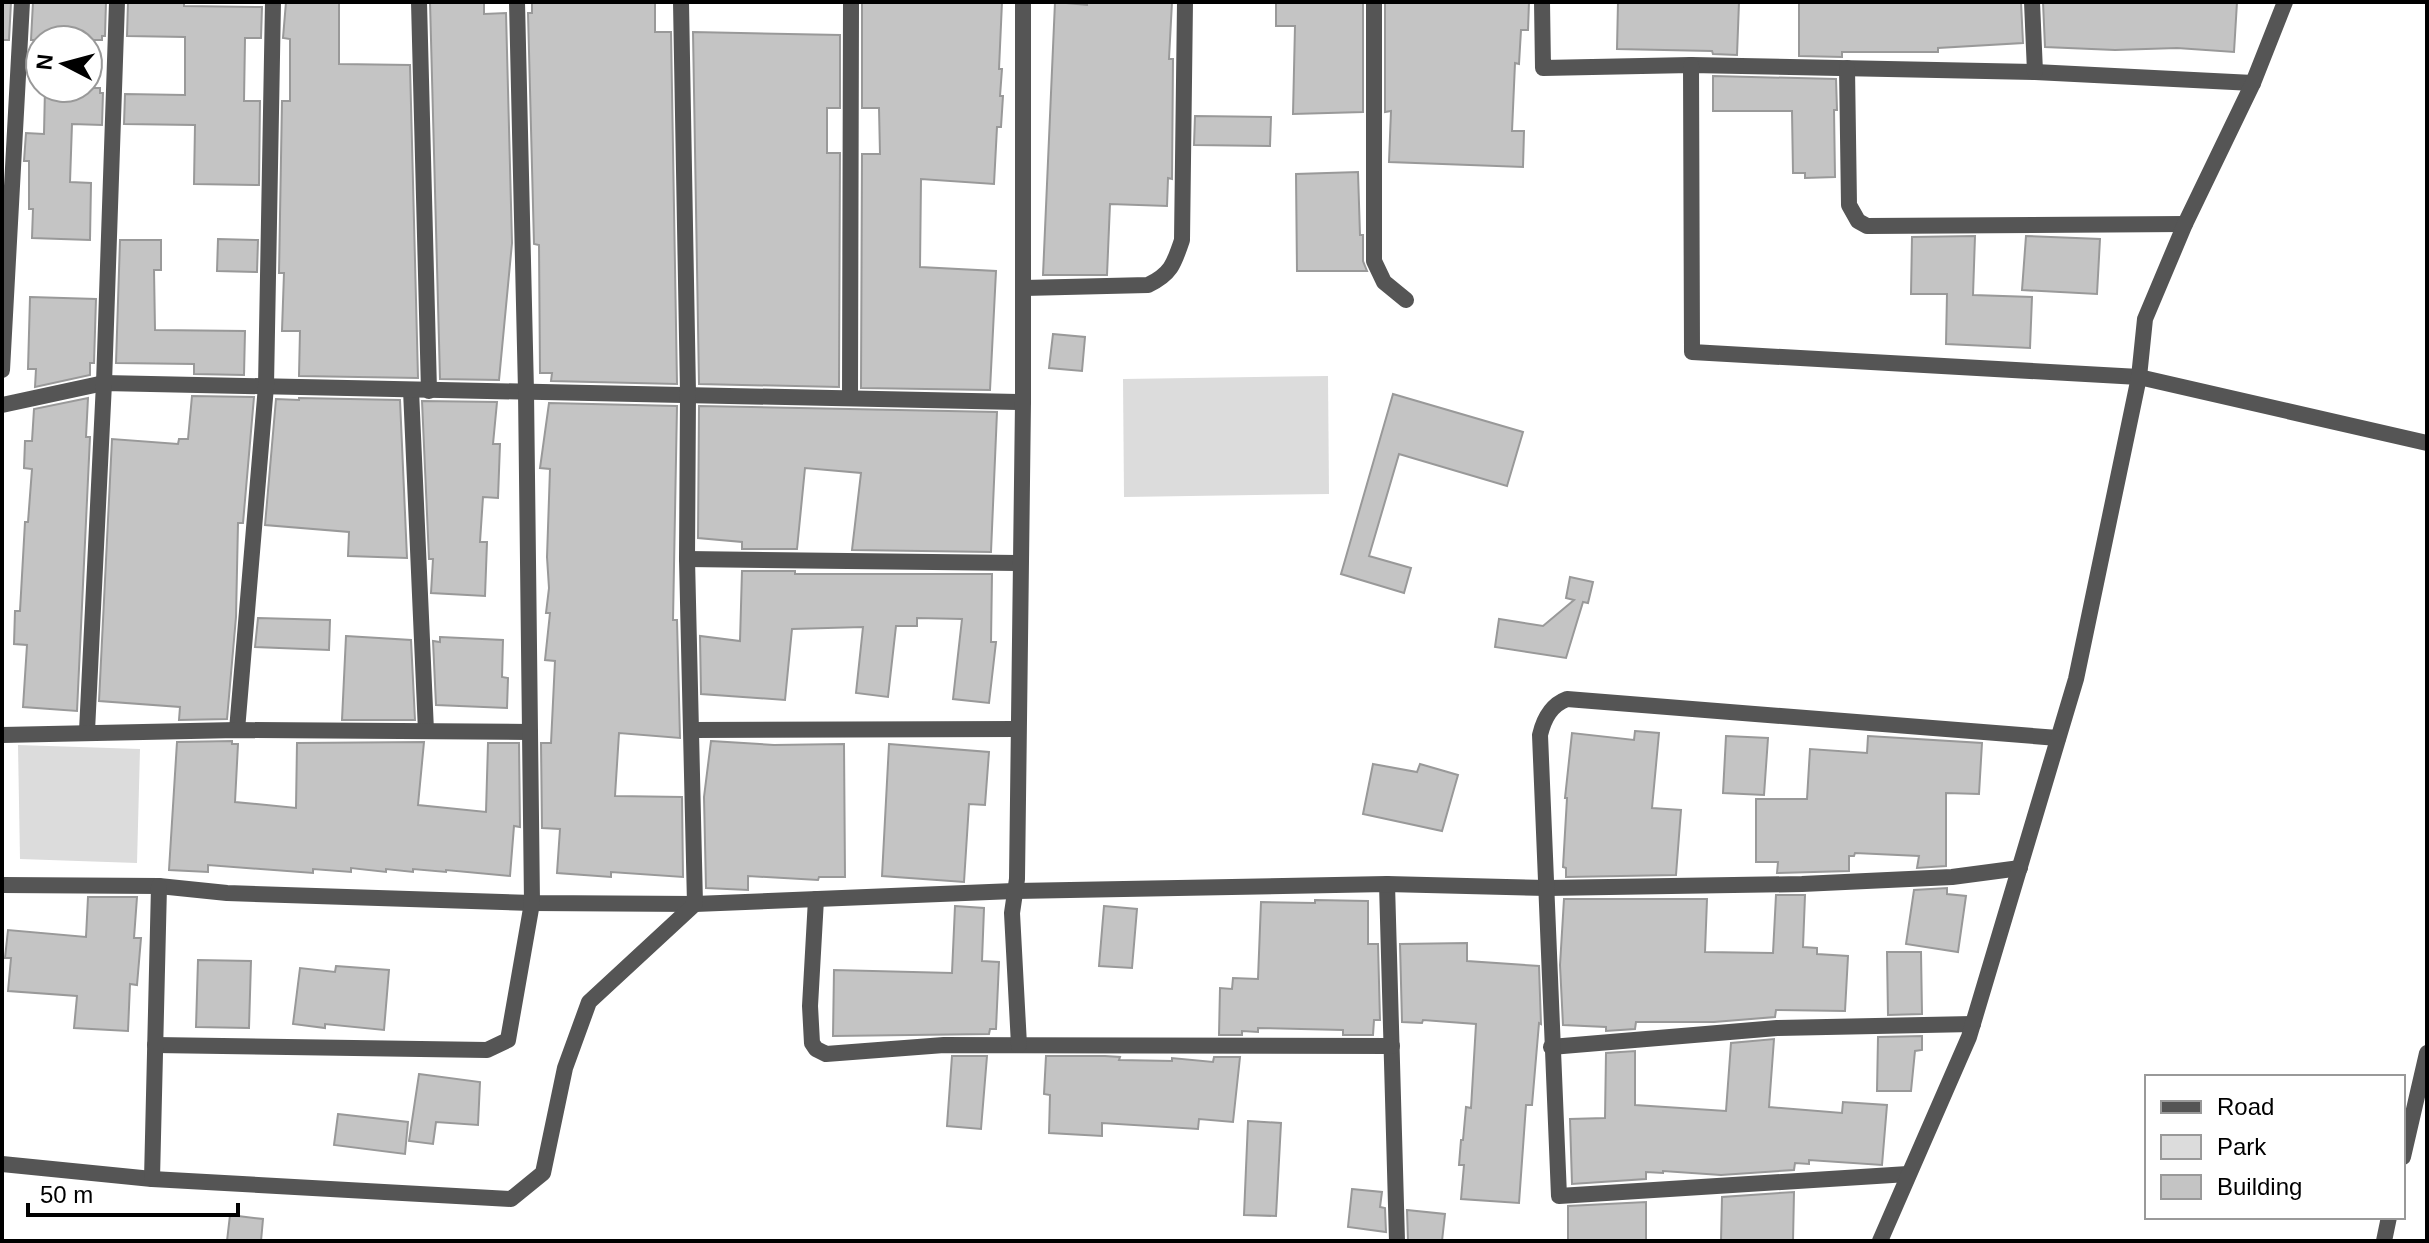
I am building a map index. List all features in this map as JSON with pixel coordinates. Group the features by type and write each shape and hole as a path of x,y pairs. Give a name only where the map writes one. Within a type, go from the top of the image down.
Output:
{"street":[{"path":"2,370 22,2"},
{"path":"87,731 104,383 117,2"},
{"path":"237,730 266,386 273,2"},
{"path":"419,2 429,391"},
{"path":"155,1045 487,1050 508,1040 532,903 526,391 517,2"},
{"path":"2,1164 152,1179 511,1199 543,1173 565,1068 589,1002 695,904 687,559 688,393 681,2"},
{"path":"850,397 851,2"},
{"path":"1019,1045 1012,913 1017,879 1023,402 1023,2"},
{"path":"1024,288 1148,285 1165,277 1176,260 1182,240 1185,2"},
{"path":"1374,2 1374,261 1384,282 1406,300"},
{"path":"1542,2 1543,68 1691,65 1847,68 2035,72 2253,83"},
{"path":"2032,2 2035,72"},
{"path":"1880,1241 1973,1024 2076,679 2139,377 2145,319 2185,224 2253,83 2285,2"},
{"path":"1691,65 1692,352 2139,377 2427,443"},
{"path":"1847,68 1849,205 1858,221 1867,226 2185,224"},
{"path":"2,405 104,383 1023,402"},
{"path":"411,390 426,731"},
{"path":"687,559 1020,563"},
{"path":"1908,1174 1559,1196 1540,735 1550,711 1558,702 1567,699 2058,738"},
{"path":"692,730 1017,729"},
{"path":"2,735 237,730 530,732"},
{"path":"2,885 159,886 227,893 532,903 695,904 1014,891 1387,884 1547,888 1802,884 1952,877 2020,868"},
{"path":"1387,884 1397,1241"},
{"path":"152,1179 159,886"},
{"path":"816,899 810,1006 812,1043 826,1054 944,1045 1392,1046"},
{"path":"1551,1047 1777,1028 1973,1024"},
{"path":"2405,1148 2427,1053"},
{"path":"2384,1241 2389,1219"}],"green space":[{"path":"1328,376 1329,494 1124,497 1123,379"},
{"path":"18,745 140,749 137,863 20,859"}],"building":[{"path":"2,2 11,2 9,40 2,40"},
{"path":"33,2 106,2 105,36 104,24 32,24"},
{"path":"128,2 262,7 261,38 245,38 244,101 260,101 259,185 194,184 195,125 124,124 125,94 185,95 185,37 127,36"},
{"path":"286,2 339,2 339,64 410,65 418,378 299,376 300,331 282,331 284,273 279,273 282,101 290,101 290,39 283,38"},
{"path":"430,2 484,2 484,14 506,13 512,243 499,380 440,379"},
{"path":"532,2 655,2 655,32 671,32 677,384 551,381 552,373 540,373 539,245 534,244 528,13 532,13"},
{"path":"1002,2 999,69 1002,69 1000,96 1003,96 1001,127 997,127 994,184 921,179 920,267 996,271 990,390 861,388 862,154 880,154 879,108 862,108 862,3"},
{"path":"1055,2 1087,5 1087,2 1172,2 1169,59 1173,59 1172,179 1168,178 1167,206 1110,204 1107,275 1043,275"},
{"path":"1276,2 1363,2 1363,112 1293,114 1295,26 1276,26"},
{"path":"1385,2 1529,2 1528,30 1521,30 1519,64 1515,63 1512,131 1524,131 1523,167 1389,162 1391,111 1385,112"},
{"path":"1618,2 1739,2 1737,55 1713,54 1712,51 1617,49"},
{"path":"1799,2 2021,2 2023,43 1938,48 1938,52 1842,52 1842,57 1799,56"},
{"path":"2043,2 2237,2 2234,52 2177,48 2115,50 2045,47"},
{"path":"693,32 840,35 840,108 827,108 827,153 840,153 839,387 699,384"},
{"path":"1713,76 1836,79 1835,177 1805,178 1805,173 1793,173 1792,111 1713,111"},
{"path":"45,104 103,104 102,125 72,124 70,182 91,183 90,240 32,238 29,161 24,161 26,133 44,134"},
{"path":"1195,116 1271,117 1270,146 1194,145"},
{"path":"1358,172 1360,235 1363,235 1363,261 1367,271 1297,271 1296,174"},
{"path":"1975,236 1973,295 2032,297 2030,348 1946,344 1947,294 1911,294 1912,237"},
{"path":"2026,236 2100,239 2097,294 2022,290"},
{"path":"218,239 258,240 257,272 217,271"},
{"path":"120,240 161,240 161,270 154,270 155,330 245,331 244,375 194,374 194,364 116,363"},
{"path":"30,297 96,299 94,363 90,363 90,375 35,387 36,369 28,369"},
{"path":"1053,334 1085,337 1082,371 1049,368"},
{"path":"1393,394 1523,432 1507,486 1399,454 1369,556 1411,568 1404,593 1341,574"},
{"path":"192,396 254,397 243,523 238,523 236,617 227,719 179,720 180,707 99,701 112,439 178,444 179,439 188,439"},
{"path":"88,398 86,437 90,437 77,711 23,707 27,645 14,644 15,611 20,611 25,522 28,522 32,469 24,468 25,441 32,441 34,409"},
{"path":"276,399 400,400 407,558 348,556 349,532 265,525"},
{"path":"422,401 497,402 493,444 500,444 498,498 483,497 480,542 487,542 485,596 431,593 433,559 429,559"},
{"path":"549,403 677,406 673,620 677,620 680,738 619,733 615,796 682,797 683,877 611,872 611,877 557,873 560,829 542,828 541,743 551,743 555,661 545,660 550,613 546,613 550,469 540,468"},
{"path":"699,406 997,412 991,552 852,550 861,473 805,468 797,549 742,549 742,542 698,538"},
{"path":"742,571 992,574 991,642 996,642 989,703 953,699 962,619 917,618 917,626 896,626 888,697 856,693 863,627 792,629 785,700 701,694 700,636 740,641"},
{"path":"1570,577 1593,582 1588,603 1583,602 1566,658 1495,647 1499,619 1543,626 1574,600 1566,598"},
{"path":"258,618 330,620 329,650 255,647"},
{"path":"346,636 411,640 415,720 342,720"},
{"path":"440,637 503,640 502,677 508,678 507,708 436,705 433,641 440,642"},
{"path":"1635,731 1659,733 1652,808 1681,810 1676,875 1566,877 1566,868 1563,867 1565,798 1572,733 1634,740"},
{"path":"1726,736 1768,738 1764,795 1723,793"},
{"path":"1868,736 1982,743 1979,794 1946,793 1946,866 1917,868 1919,856 1855,853 1849,856 1849,871 1777,873 1778,862 1756,862 1756,799 1807,799 1810,749 1867,753"},
{"path":"232,741 232,744 238,744 235,802 296,808 297,743 424,742 418,805 486,812 488,743 519,743 520,827 514,826 510,876 446,870 413,869 413,872 386,869 386,872 351,868 351,872 313,869 313,873 208,865 208,872 169,870 177,742"},
{"path":"711,741 774,745 844,744 845,877 819,877 818,880 748,876 748,890 706,888 704,797"},
{"path":"889,744 989,752 985,805 969,804 964,882 882,876"},
{"path":"1373,764 1417,772 1420,764 1458,775 1442,831 1363,814"},
{"path":"1947,888 1947,894 1966,896 1958,952 1906,944 1914,890"},
{"path":"1776,895 1805,895 1803,947 1817,948 1817,954 1848,956 1845,1011 1776,1010 1775,1017 1714,1022 1636,1022 1635,1029 1606,1031 1606,1027 1563,1025 1560,965 1564,899 1707,899 1705,952 1773,953"},
{"path":"88,897 137,897 134,938 141,938 137,985 130,984 128,1031 74,1028 77,996 8,991 11,958 5,958 8,930 86,937"},
{"path":"1315,900 1368,901 1368,944 1378,944 1380,1020 1374,1020 1373,1035 1343,1035 1343,1030 1258,1028 1258,1032 1242,1031 1242,1035 1219,1035 1220,988 1232,989 1233,978 1258,979 1261,902 1315,903"},
{"path":"955,906 984,908 982,961 999,962 996,1029 990,1029 989,1034 833,1036 834,970 952,973"},
{"path":"1104,906 1137,909 1132,968 1099,966"},
{"path":"1467,943 1467,961 1539,966 1541,1024 1532,1105 1526,1105 1519,1203 1461,1199 1464,1165 1459,1165 1461,1140 1466,1107 1471,1108 1476,1024 1423,1020 1422,1023 1402,1022 1400,944"},
{"path":"1887,952 1921,952 1922,1014 1888,1015"},
{"path":"198,960 251,961 249,1028 196,1027"},
{"path":"336,966 389,970 384,1030 293,1024 300,968 335,972"},
{"path":"1922,1036 1922,1050 1915,1051 1911,1091 1877,1091 1878,1037"},
{"path":"1774,1039 1769,1107 1842,1113 1843,1102 1887,1105 1882,1165 1809,1160 1809,1164 1795,1163 1794,1170 1721,1175 1646,1172 1646,1179 1572,1184 1570,1119 1605,1118 1606,1053 1635,1051 1635,1105 1726,1111 1731,1043"},
{"path":"952,1056 987,1056 981,1129 947,1126"},
{"path":"1046,1056 1172,1061 1172,1058 1213,1062 1214,1057 1240,1057 1233,1122 1199,1119 1198,1129 1102,1123 1102,1136 1049,1133 1050,1095 1044,1094"},
{"path":"419,1074 480,1082 478,1125 436,1122 433,1144 409,1141"},
{"path":"338,1114 408,1122 405,1154 334,1145"},
{"path":"1248,1121 1281,1123 1276,1216 1244,1215"},
{"path":"1352,1189 1382,1192 1380,1207 1385,1208 1386,1232 1348,1227"},
{"path":"1794,1192 1793,1241 1721,1241 1722,1197"},
{"path":"1646,1202 1646,1241 1568,1241 1568,1206"},
{"path":"1407,1210 1445,1214 1442,1241 1408,1241"},
{"path":"230,1215 263,1219 261,1241 227,1241"}]}
